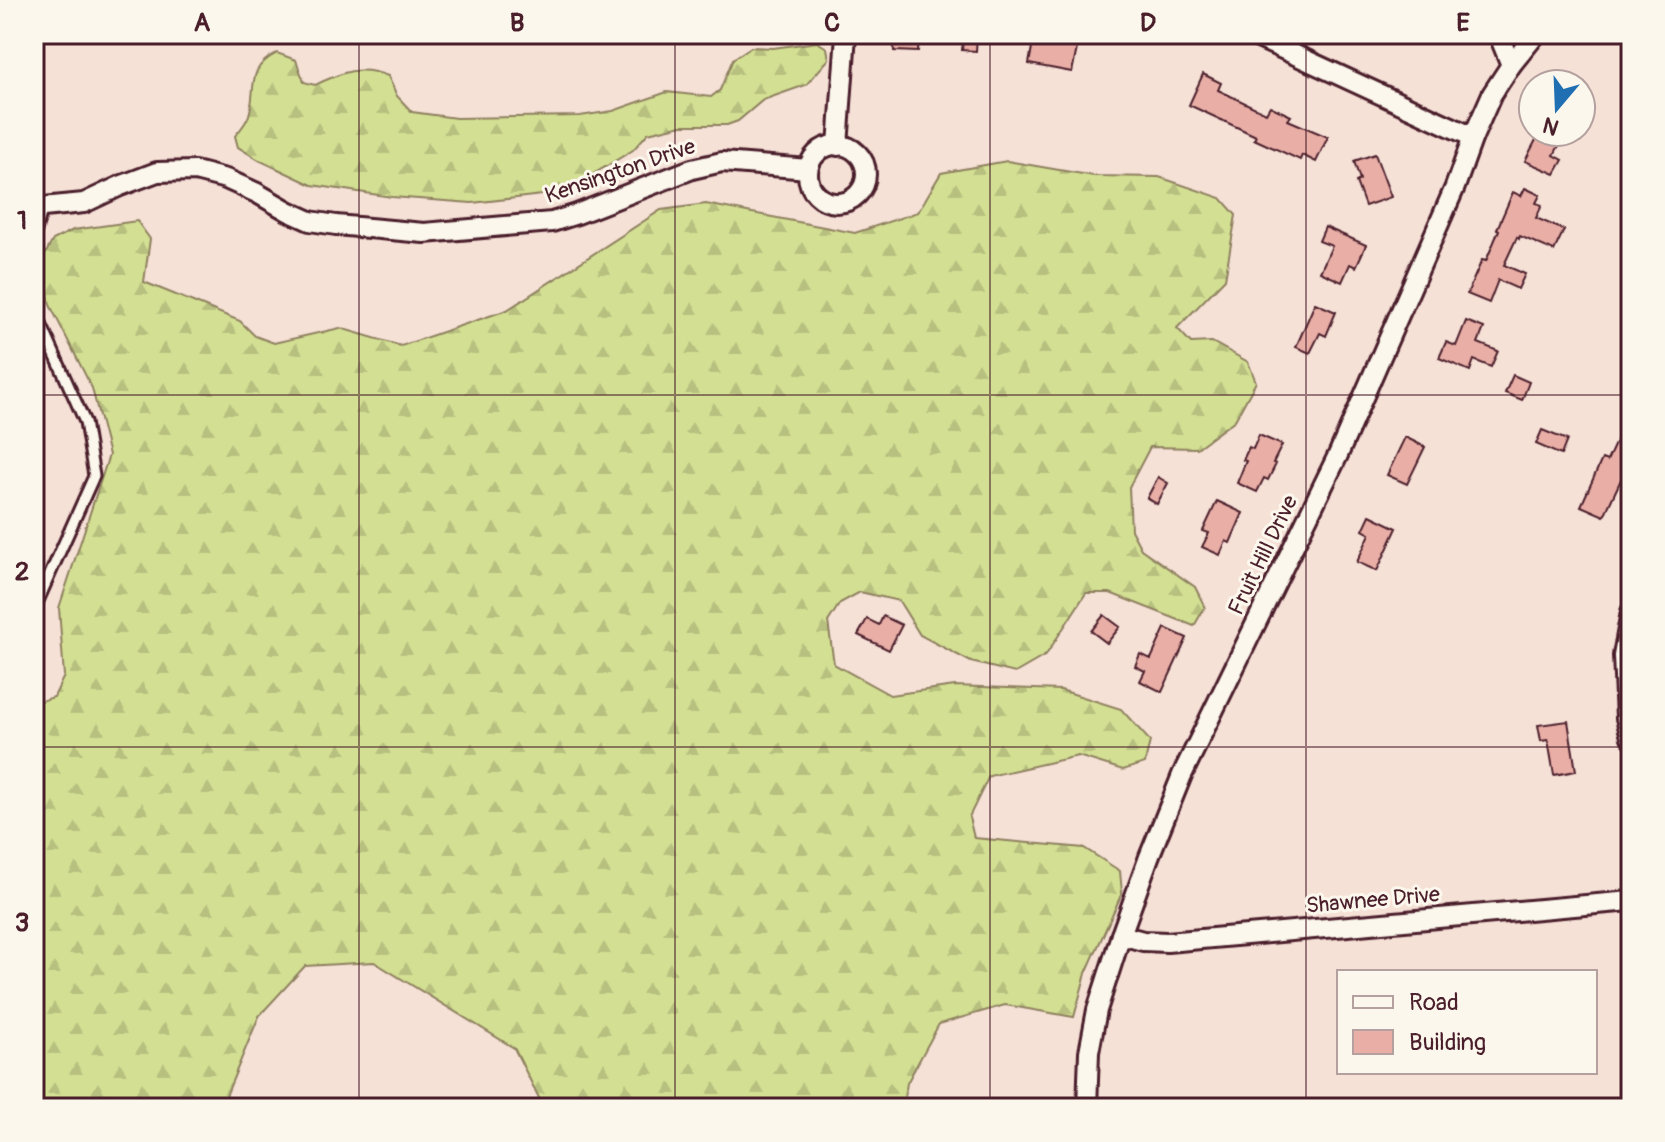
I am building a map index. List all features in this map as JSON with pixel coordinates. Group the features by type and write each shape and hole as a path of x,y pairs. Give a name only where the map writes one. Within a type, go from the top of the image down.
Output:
{"street":[{"path":"838,146 846,34"},
{"path":"1250,34 1473,137"},
{"path":"1502,34 1502,43 1511,65"},
{"name":"Fruit Hill Drive","path":"1087,1108 1089,1052 1094,1024 1121,935 1182,775 1338,455 1449,201 1492,94 1536,34"},
{"path":"838,146 857,153 865,172 860,191 853,198 836,203 826,201 811,188 808,169 818,152 838,146"},
{"name":"Kensington Drive","path":"38,206 84,203 157,172 195,171 226,179 310,221 424,233 552,222 692,169 722,162 808,169"},
{"path":"1631,612 1623,656 1626,718 1631,737"},
{"name":"Shawnee Drive","path":"1121,935 1143,941 1167,942 1631,901"}],"lane":[{"path":"34,237 38,206"},
{"path":"34,308 85,422 94,476 34,610"}],"green space":[{"path":"817,42 827,48 829,59 806,85 763,100 738,121 727,125 682,125 648,133 633,150 575,185 542,195 472,203 392,197 312,185 238,147 235,136 249,115 256,73 267,59 277,53 296,60 304,82 315,85 359,70 388,76 397,96 412,112 456,118 580,116 613,111 667,92 711,97 720,90 733,59 751,47 773,48"},
{"path":"1007,161 1094,176 1159,177 1221,198 1236,215 1225,279 1177,328 1191,343 1212,342 1248,362 1256,382 1235,420 1197,448 1150,447 1129,487 1131,530 1141,549 1195,587 1205,607 1194,626 1110,593 1086,593 1046,655 1015,673 971,662 920,635 899,601 860,592 840,603 828,622 834,664 890,695 955,686 1061,690 1121,709 1150,741 1145,763 1123,770 1078,756 989,776 969,817 974,838 1084,848 1120,871 1122,893 1086,973 1074,1017 1005,1005 939,1024 907,1083 903,1108 544,1108 514,1048 374,962 305,966 259,1016 221,1108 34,1108 34,703 54,697 64,676 59,608 109,455 92,388 50,305 42,260 53,240 73,230 137,221 150,239 144,282 240,321 255,336 274,343 340,328 401,346 507,310 661,210 706,204 855,233 918,212 941,173"}],"building":[{"path":"895,34 919,34 918,52 894,51"},
{"path":"964,34 977,34 976,51 962,50"},
{"path":"1060,34 1080,34 1072,72 1029,64 1034,36 1058,40"},
{"path":"1203,74 1221,83 1218,90 1266,113 1270,106 1291,116 1288,120 1328,137 1316,162 1302,155 1300,160 1189,105"},
{"path":"1532,148 1558,148 1554,155 1563,160 1555,174 1525,161"},
{"path":"1375,154 1391,197 1365,206 1356,182 1360,180 1354,161"},
{"path":"1525,188 1540,195 1536,203 1542,205 1536,218 1564,230 1554,251 1517,237 1504,265 1525,274 1518,289 1498,280 1489,303 1467,294 1482,260 1486,261 1513,192 1521,196"},
{"path":"1325,227 1366,245 1356,267 1350,264 1342,282 1320,272 1332,246 1319,241"},
{"path":"1315,303 1336,312 1326,336 1320,333 1310,353 1296,347"},
{"path":"1466,321 1484,328 1478,343 1498,351 1491,367 1474,360 1470,371 1439,358 1446,342 1456,346"},
{"path":"1513,375 1529,382 1522,400 1505,393"},
{"path":"1631,409 1631,458 1604,516 1581,506 1602,459 1607,461"},
{"path":"1542,430 1567,440 1561,455 1536,444"},
{"path":"1259,435 1282,445 1268,480 1264,478 1257,492 1237,483 1246,461 1243,460 1249,447 1253,449"},
{"path":"1405,437 1425,447 1407,484 1387,475"},
{"path":"1158,477 1168,483 1157,504 1147,498"},
{"path":"1217,501 1243,513 1230,543 1226,541 1220,555 1202,547 1209,533 1203,531"},
{"path":"1370,515 1397,528 1377,571 1357,562 1370,534 1363,530"},
{"path":"1104,615 1120,627 1107,643 1091,631"},
{"path":"883,616 902,625 889,650 858,635 867,619 879,625"},
{"path":"1165,628 1187,638 1162,692 1140,681 1145,671 1135,666 1140,654 1151,659"},
{"path":"1568,721 1576,771 1554,775 1548,740 1541,741 1538,725"}]}
